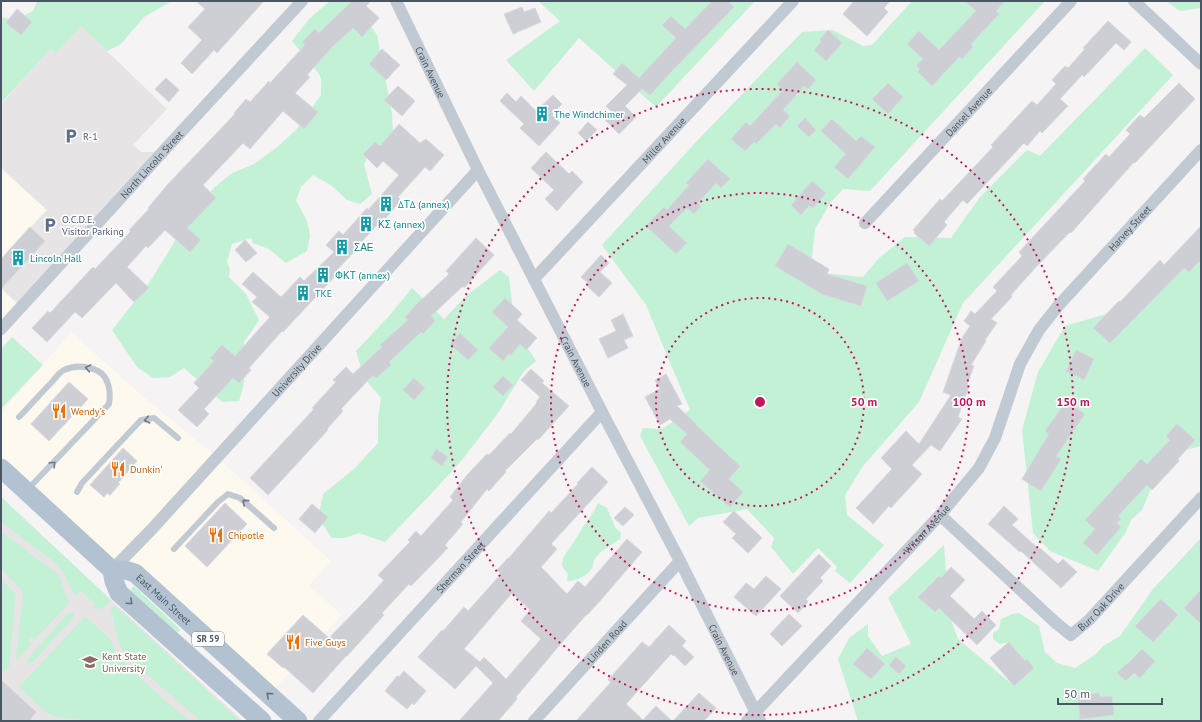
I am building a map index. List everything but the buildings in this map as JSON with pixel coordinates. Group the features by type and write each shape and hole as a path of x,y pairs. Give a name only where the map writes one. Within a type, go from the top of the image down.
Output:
{"main road":[{"path":"1,468 112,570"},
{"name":"SR 59","path":"112,570 114,581 119,593 262,721"},
{"name":"East Main Street","path":"112,570 125,570 135,574 298,721"}],"street":[{"name":"North Lincoln Street","path":"1,329 302,1"},
{"name":"Crain Avenue","path":"396,1 478,170 680,561 754,718"},
{"name":"Miller Avenue","path":"534,279 793,1"},
{"name":"Dansel Avenue","path":"865,223 1071,1"},
{"path":"1134,1 1201,64"},
{"name":"Harvey Street","path":"1058,306 1201,150"},
{"name":"University Drive","path":"112,570 152,529 478,170"},
{"name":"Wilson Avenue","path":"754,718 940,515 979,468 995,438 1020,364 1039,330 1058,306"},
{"name":"Sherman Street","path":"319,721 602,412"},
{"name":"Burr Oak Drive","path":"940,515 1056,623 1071,635 1089,620 1201,498"},
{"name":"Linden Road","path":"534,721 680,561"}],"lane":[{"path":"19,417 63,370 77,367 90,367 101,372 109,387 109,404 26,492"},
{"path":"77,492 82,483 141,420 154,418 178,438"},
{"path":"174,549 218,502 228,494 240,498 274,528"}],"shaded area":[{"name":"R-1","path":"81,26 167,109 133,145 141,152 163,152 21,307 1,288 1,259 47,210 1,168 1,104 51,49 56,53"},
{"path":"1,168 47,210 1,259"},
{"path":"1,288 21,307 1,328"},
{"path":"71,332 146,399 217,457 331,561 309,586 342,615 269,695 125,570 112,570 1,468 1,413"},
{"name":"Kent State University","path":"1,497 111,600 243,721 1,721"}],"green space":[{"path":"37,1 172,1 144,17 120,45 107,51 81,26 56,53 51,49 1,103 1,17 15,20 33,11"},
{"path":"330,1 353,1 377,35 392,113 394,148 381,145 368,157 364,164 372,194 360,204 347,200 332,186 313,175 301,187 296,200 307,221 310,235 307,251 286,263 269,249 253,243 251,238 232,244 227,262 230,269 229,277 246,294 259,320 244,342 244,384 239,401 222,402 184,368 170,377 153,378 137,367 112,330 149,283 171,248 190,213 215,187 232,173 254,164 276,148 296,130 321,95 321,79 319,74 292,41 309,19"},
{"path":"538,1 755,1 656,107 579,38 534,91 506,60 560,21"},
{"path":"912,1 1045,1 870,191 843,189 831,202 815,229 812,258 823,273 863,277 878,259 905,237 951,238 980,197 1027,150 1040,156 1145,48 1173,75 963,303 919,402 863,466 845,495 847,515 884,545 850,583 835,571 837,567 818,548 793,574 771,547 774,538 747,509 698,518 689,526 640,436 643,428 662,429 690,410 646,305 602,245 695,143 802,32 833,30 863,46 872,45"},
{"path":"1166,1 1201,1 1201,8 1180,11"},
{"path":"1201,240 1201,446 1165,456 1142,510 1131,520 1126,532 1098,571 1050,551 1033,533 1022,430 1038,372 1065,326 1137,305"},
{"path":"500,270 509,277 515,329 536,361 524,371 498,413 462,460 385,542 359,533 345,538 332,538 318,518 323,494 354,469 378,443 378,419 381,398 364,378 356,351 389,316 412,288 444,319 466,296"},
{"path":"12,337 43,365 1,409 1,349"},
{"path":"1,497 111,600 107,605 99,609 92,608 95,604 81,591 76,595 73,592 64,573 53,561 1,522"},
{"path":"598,503 607,508 615,527 621,533 620,539 597,556 594,560 592,568 585,576 567,581 568,574 562,566 563,558"},
{"path":"1,532 58,574 69,603 34,640 31,637 28,641 31,644 16,661 23,592 1,568"},
{"path":"1201,538 1201,721 858,721 838,659 849,638 868,624 868,636 882,656 911,644 888,598 944,545 949,614 958,639 1014,686 1034,668 1027,659 1025,661 1009,642 1000,644 993,639 993,633 999,629 1001,619 1019,613 1039,626 1045,652 1057,663 1075,668 1096,654 1103,646 1120,636 1153,589"},
{"path":"1,579 16,594 9,666 4,672 1,669"},
{"path":"134,586 179,628 180,631 177,632 130,590"},
{"path":"114,605 240,721 201,721 125,654 119,644 111,610"},
{"path":"68,613 74,614 74,617 32,663 27,663 27,660"},
{"path":"84,618 87,618 111,640 117,656 164,700 190,721 96,721 56,717 46,712 19,687"}],"place":[{"name":"The Windchimer","path":"542,114"},
{"name":"R-1","path":"71,136"},
{"name":"ΔΤΔ (annex)","path":"386,204"},
{"name":"ΚΣ (annex)","path":"366,224"},
{"name":"O.C.D.E. Visitor Parking","path":"50,225"},
{"name":"ΣΑΕ","path":"342,247"},
{"name":"Lincoln Hall","path":"18,258"},
{"name":"ΦΚΤ (annex)","path":"323,275"},
{"name":"TKE","path":"303,293"},
{"name":"Wendy's","path":"59,411"},
{"name":"Dunkin'","path":"118,469"},
{"name":"Chipotle","path":"216,535"},
{"name":"Five Guys","path":"293,642"},
{"name":"Kent State University","path":"90,662"}]}
